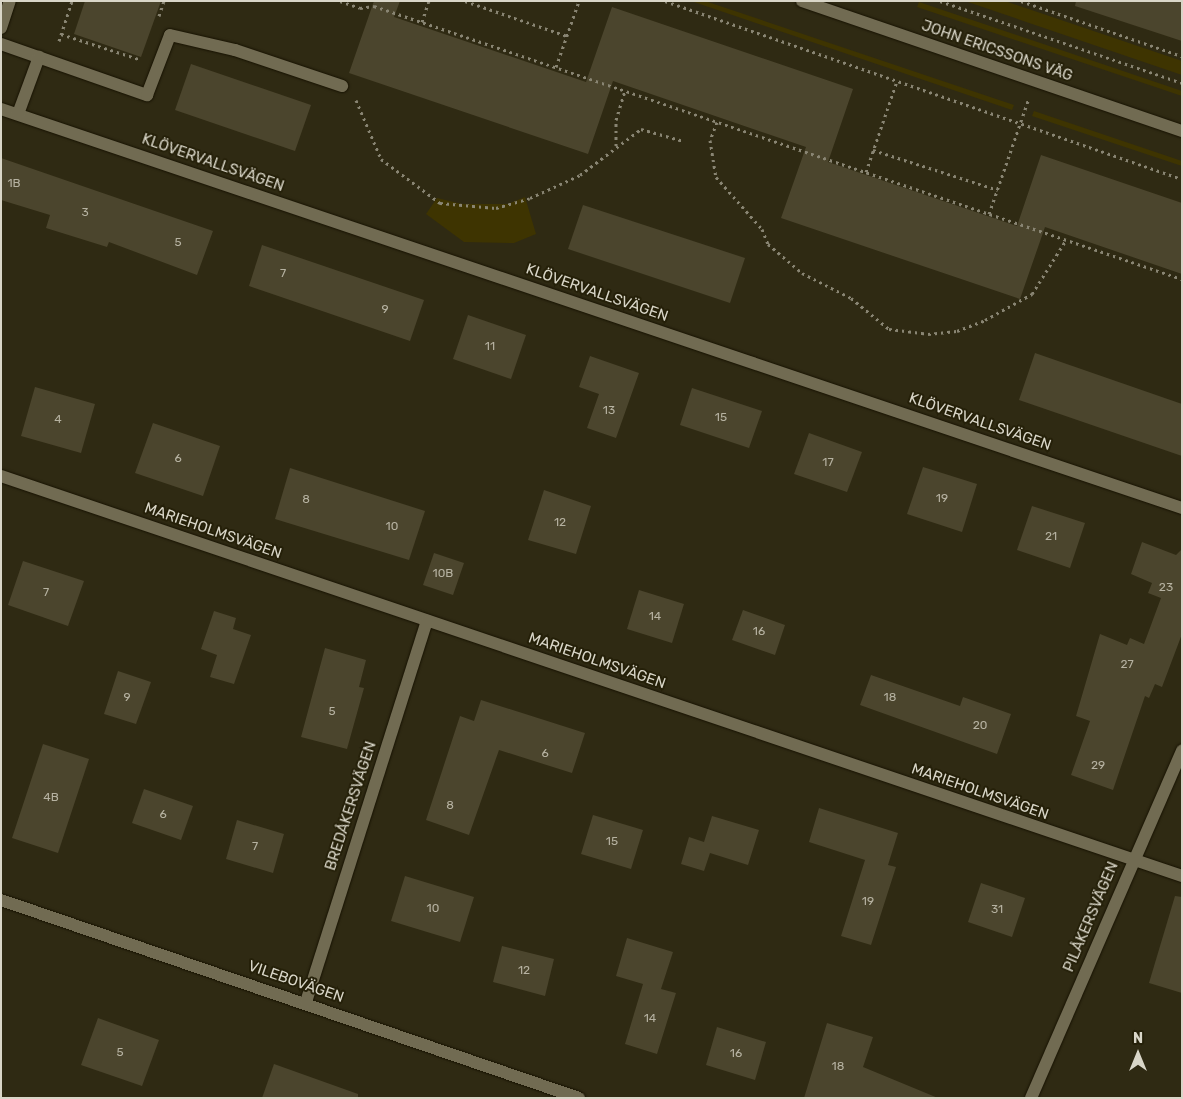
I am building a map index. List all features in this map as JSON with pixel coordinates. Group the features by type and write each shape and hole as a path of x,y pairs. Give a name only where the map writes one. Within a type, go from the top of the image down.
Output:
{"street":[{"path":"1,28 10,1"},
{"name":"JOHN ERICSSONS VÄG","path":"802,1 1182,131"},
{"path":"1,44 146,95 170,35 235,50 342,86"},
{"path":"18,114 45,59"},
{"name":"KLÖVERVALLSVÄGEN","path":"1,108 1182,508"},
{"name":"MARIEHOLMSVÄGEN","path":"1,476 1133,861 1182,876"},
{"name":"BREDÅKERSVÄGEN","path":"306,1002 427,621"},
{"name":"PILÅKERSVÄGEN","path":"1031,1098 1182,750"},
{"name":"VILEBOVÄGEN","path":"1,900 306,1002 579,1098"}],"path":[{"path":"45,59 61,34 72,1"},
{"path":"156,25 164,1"},
{"path":"340,1 360,8 374,6 1182,279"},
{"path":"422,22 429,1"},
{"path":"465,1 567,36"},
{"path":"556,67 579,1"},
{"path":"665,1 1182,179"},
{"path":"940,1 1182,83"},
{"path":"1021,1 1182,56"},
{"path":"61,34 145,62"},
{"path":"866,172 897,81"},
{"path":"354,91 360,118 381,160 440,203 496,208 530,198 580,175 641,129 684,141"},
{"path":"616,146 616,120 625,91"},
{"path":"717,122 710,140 716,177 762,229 768,244 802,273 851,298 889,329 928,334 957,331 985,320 1032,294 1066,240"},
{"path":"989,214 1021,124"},
{"path":"874,150 998,190"}],"shaded area":[{"path":"691,1 705,1 1014,105 1012,110"},
{"path":"965,1 1005,1 1182,61 1182,75"},
{"path":"919,2 1182,91 1182,96 917,7"},
{"path":"1034,111 1182,161 1182,166 1032,116"},
{"path":"525,197 536,234 514,243 464,242 426,214 437,198 462,204 508,204"}],"building":[{"path":"85,1 161,1 141,57 74,34"},
{"path":"374,1 400,1 394,17 586,82 612,7 853,89 828,162 1017,226 1041,155 1182,203 1182,274 1045,227 1020,299 781,218 806,147 613,81 588,154 349,73"},
{"path":"1076,1 1182,1 1182,41 1075,6"},
{"path":"191,64 311,105 295,151 175,110"},
{"path":"1,158 213,231 197,275 109,242 107,247 46,228 50,215 1,200"},
{"path":"583,205 745,258 730,303 568,249"},
{"path":"262,245 424,300 410,341 249,286"},
{"path":"468,315 526,335 511,379 453,359"},
{"path":"1035,353 1182,404 1182,456 1019,400"},
{"path":"590,356 639,373 616,438 587,428 599,394 579,387"},
{"path":"35,387 95,404 81,453 21,436"},
{"path":"692,388 762,411 749,448 680,425"},
{"path":"153,423 220,446 203,496 135,473"},
{"path":"809,433 862,452 847,492 794,474"},
{"path":"923,467 977,484 962,532 907,514"},
{"path":"290,468 425,511 409,560 275,519"},
{"path":"544,490 591,506 576,554 528,540"},
{"path":"1032,506 1085,523 1070,568 1017,550"},
{"path":"1142,542 1176,555 1182,549 1182,634 1162,687 1155,684 1149,698 1145,696 1113,790 1071,775 1090,721 1076,716 1100,634 1127,645 1130,638 1144,644 1161,598 1148,593 1152,583 1131,574"},
{"path":"434,553 464,563 453,595 423,585"},
{"path":"23,561 84,581 68,626 8,605"},
{"path":"639,590 684,604 672,643 627,629"},
{"path":"743,610 785,625 775,655 732,640"},
{"path":"214,611 236,618 233,629 251,635 234,684 210,677 217,655 201,649"},
{"path":"325,648 366,660 359,687 364,688 347,749 301,737"},
{"path":"118,671 151,682 136,724 104,714"},
{"path":"871,675 960,706 963,697 1011,714 997,754 860,705"},
{"path":"481,700 585,733 572,773 499,750 469,835 426,820 460,716 474,721"},
{"path":"43,744 89,759 58,853 12,838"},
{"path":"144,789 193,806 181,840 132,823"},
{"path":"819,808 898,833 888,865 896,867 871,945 841,936 865,860 809,842"},
{"path":"593,815 643,830 631,869 581,854"},
{"path":"712,816 759,830 748,865 710,853 704,871 681,864 689,837 704,842"},
{"path":"237,820 284,834 273,873 226,859"},
{"path":"405,876 474,897 460,942 391,921"},
{"path":"981,883 1025,898 1012,937 968,922"},
{"path":"1175,896 1182,897 1182,993 1149,983"},
{"path":"627,938 673,952 661,989 676,993 657,1054 625,1044 643,984 616,976"},
{"path":"502,946 554,959 545,996 493,982"},
{"path":"98,1018 159,1040 142,1086 81,1065"},
{"path":"827,1023 873,1037 863,1067 938,1098 804,1098"},
{"path":"717,1027 766,1042 755,1080 706,1065"},
{"path":"274,1064 358,1094 358,1098 262,1098"}]}
